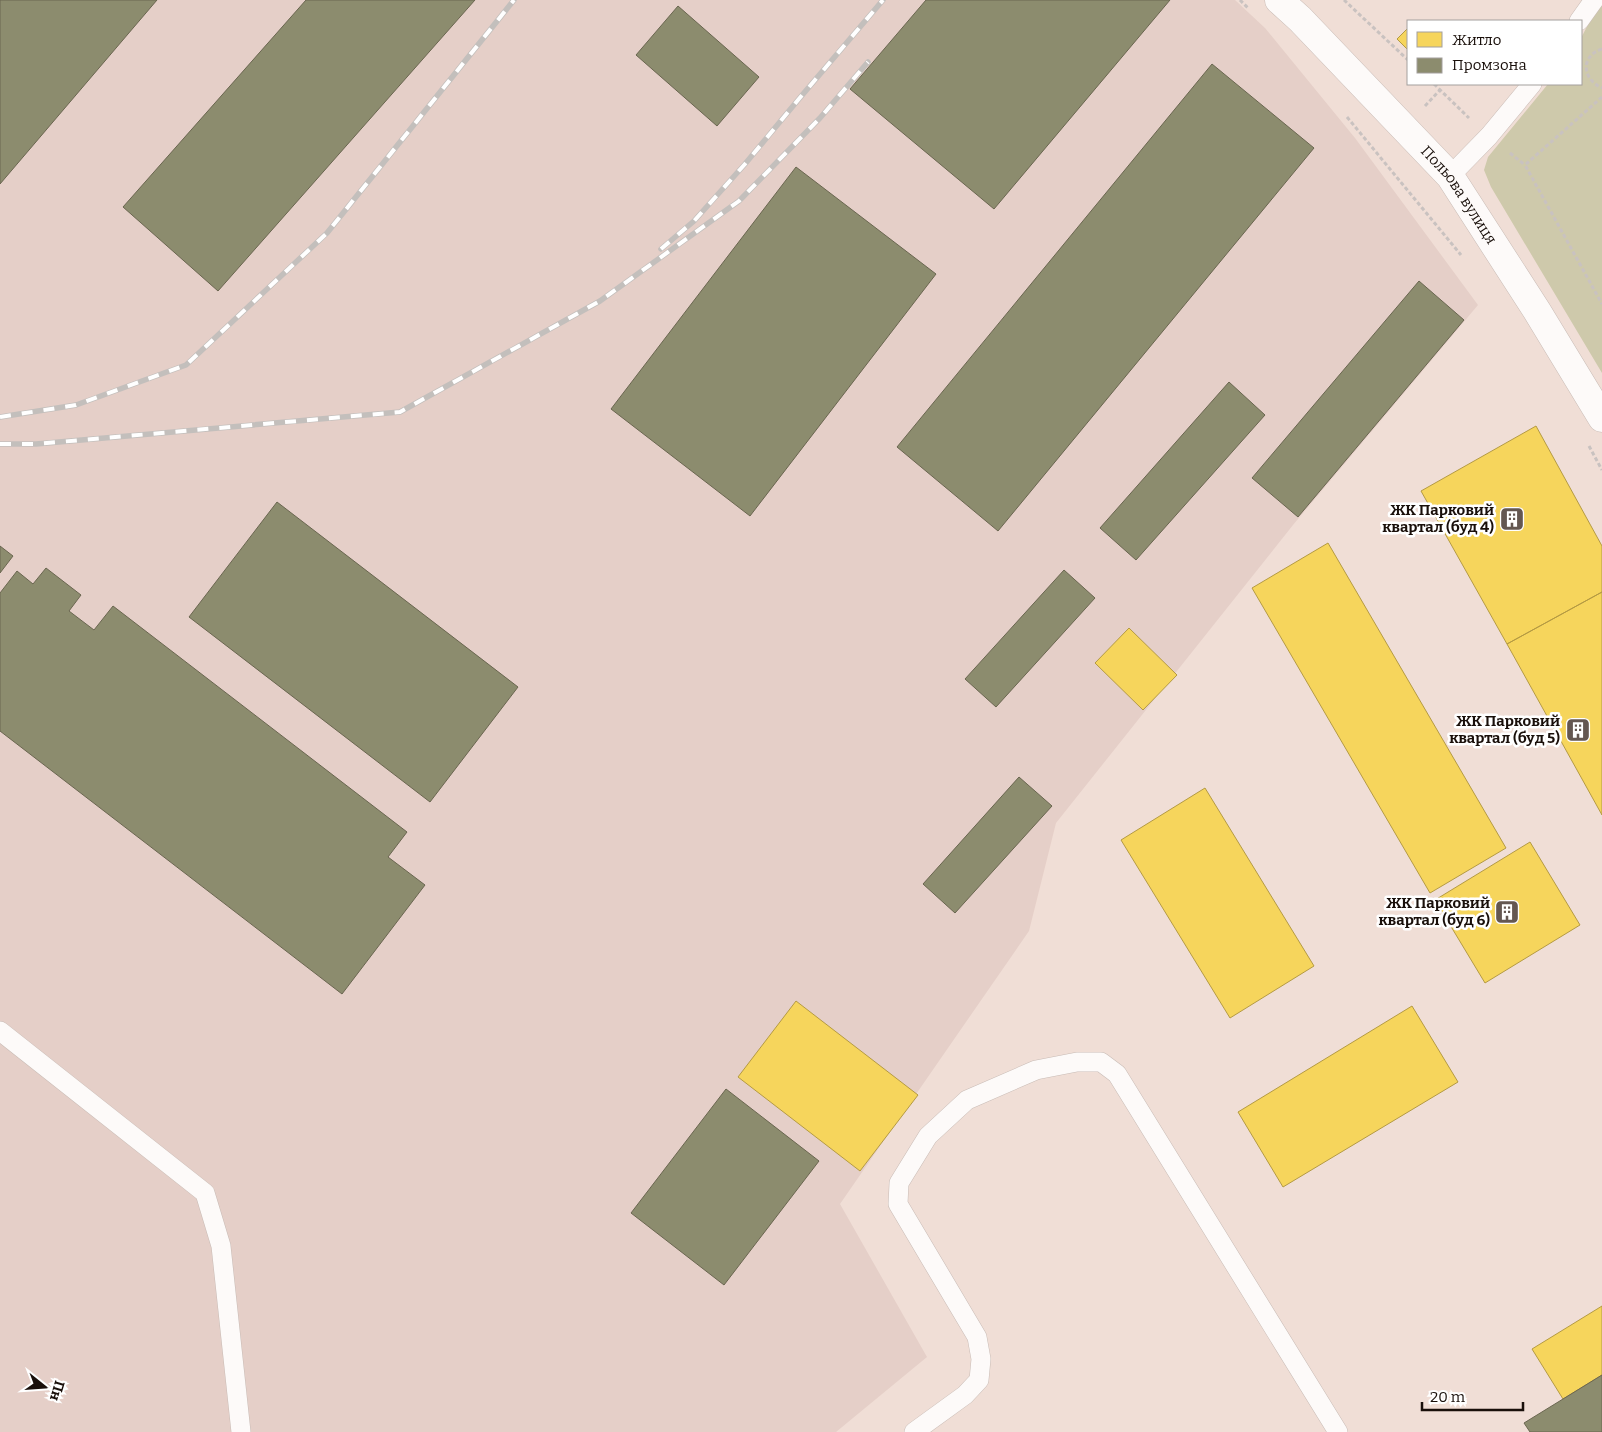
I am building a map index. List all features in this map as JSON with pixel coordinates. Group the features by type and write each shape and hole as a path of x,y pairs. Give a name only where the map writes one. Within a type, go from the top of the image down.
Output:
{"main road":[{"name":"Польова вулиця","path":"1280,0 1450,176 1537,311 1602,418"}],"lane":[{"path":"1580,20 1594,0"},
{"path":"1450,176 1489,136 1531,85"},
{"path":"0,1031 205,1193 221,1246 241,1432"},
{"path":"914,1432 966,1395 979,1380 981,1359 977,1338 898,1204 899,1183 928,1136 967,1100 1036,1070 1077,1062 1101,1062 1117,1074 1338,1432"}],"path":[{"path":"1240,0 1252,12"},
{"path":"1344,0 1407,59"},
{"path":"1602,49 1595,51 1590,56 1586,68 1590,81 1602,88"},
{"path":"1422,109 1440,90"},
{"path":"1602,97 1525,165 1602,304"},
{"path":"1346,116 1465,260"},
{"path":"1588,445 1602,470"}],"shaded area":[{"path":"0,0 1235,0 1265,28 1355,138 1478,305 1293,525 1056,823 1029,931 840,1204 927,1357 836,1432 0,1432"},
{"path":"1602,0 1602,373 1491,187 1484,170 1488,157 1547,85 1582,85 1582,36"}],"building: Житло":[{"path":"1407,29 1407,49 1397,39"},
{"name":"ЖК Парковий квартал (буд 4)","path":"1536,426 1602,546 1602,592 1507,644 1421,491"},
{"path":"1328,543 1506,848 1430,893 1252,588"},
{"name":"ЖК Парковий квартал (буд 5)","path":"1602,592 1602,815 1507,644"},
{"path":"1129,628 1177,675 1143,710 1095,663"},
{"path":"1205,788 1314,966 1230,1018 1121,840"},
{"name":"ЖК Парковий квартал (буд 6)","path":"1530,842 1580,925 1485,983 1435,900"},
{"path":"796,1001 918,1095 860,1171 738,1077"},
{"path":"1412,1006 1458,1082 1283,1187 1238,1112"},
{"path":"1602,1306 1602,1375 1563,1399 1532,1349"}],"building: Промзона":[{"path":"0,0 157,0 0,184"},
{"path":"306,0 475,0 218,291 123,207"},
{"path":"926,0 1170,0 994,209 850,89"},
{"path":"678,6 759,77 717,126 636,55"},
{"path":"1212,64 1314,148 998,531 897,447"},
{"path":"796,167 936,274 750,516 611,409"},
{"path":"1419,281 1464,320 1298,517 1252,478"},
{"path":"1229,382 1265,415 1136,560 1100,528"},
{"path":"277,502 518,687 430,802 189,617"},
{"path":"0,546 13,556 0,573"},
{"path":"46,568 81,595 69,611 94,630 113,606 407,832 388,857 425,885 342,994 0,731 0,593 17,571 33,584"},
{"path":"1064,570 1095,598 996,707 965,679"},
{"path":"1019,777 1052,806 955,913 923,884"},
{"path":"726,1089 819,1161 724,1285 631,1213"},
{"path":"1602,1375 1602,1432 1530,1432 1524,1423"}],"railway":[{"path":"0,417 76,405 186,365 327,233 514,0"},
{"path":"661,249 694,221 745,164 883,0"},
{"path":"0,444 36,444 400,412 600,301 739,201 820,118 868,62"}],"place":[{"name":"ЖК Парковий квартал (буд 4)","path":"1512,519"},
{"name":"ЖК Парковий квартал (буд 5)","path":"1578,730"},
{"name":"ЖК Парковий квартал (буд 6)","path":"1507,912"}]}
